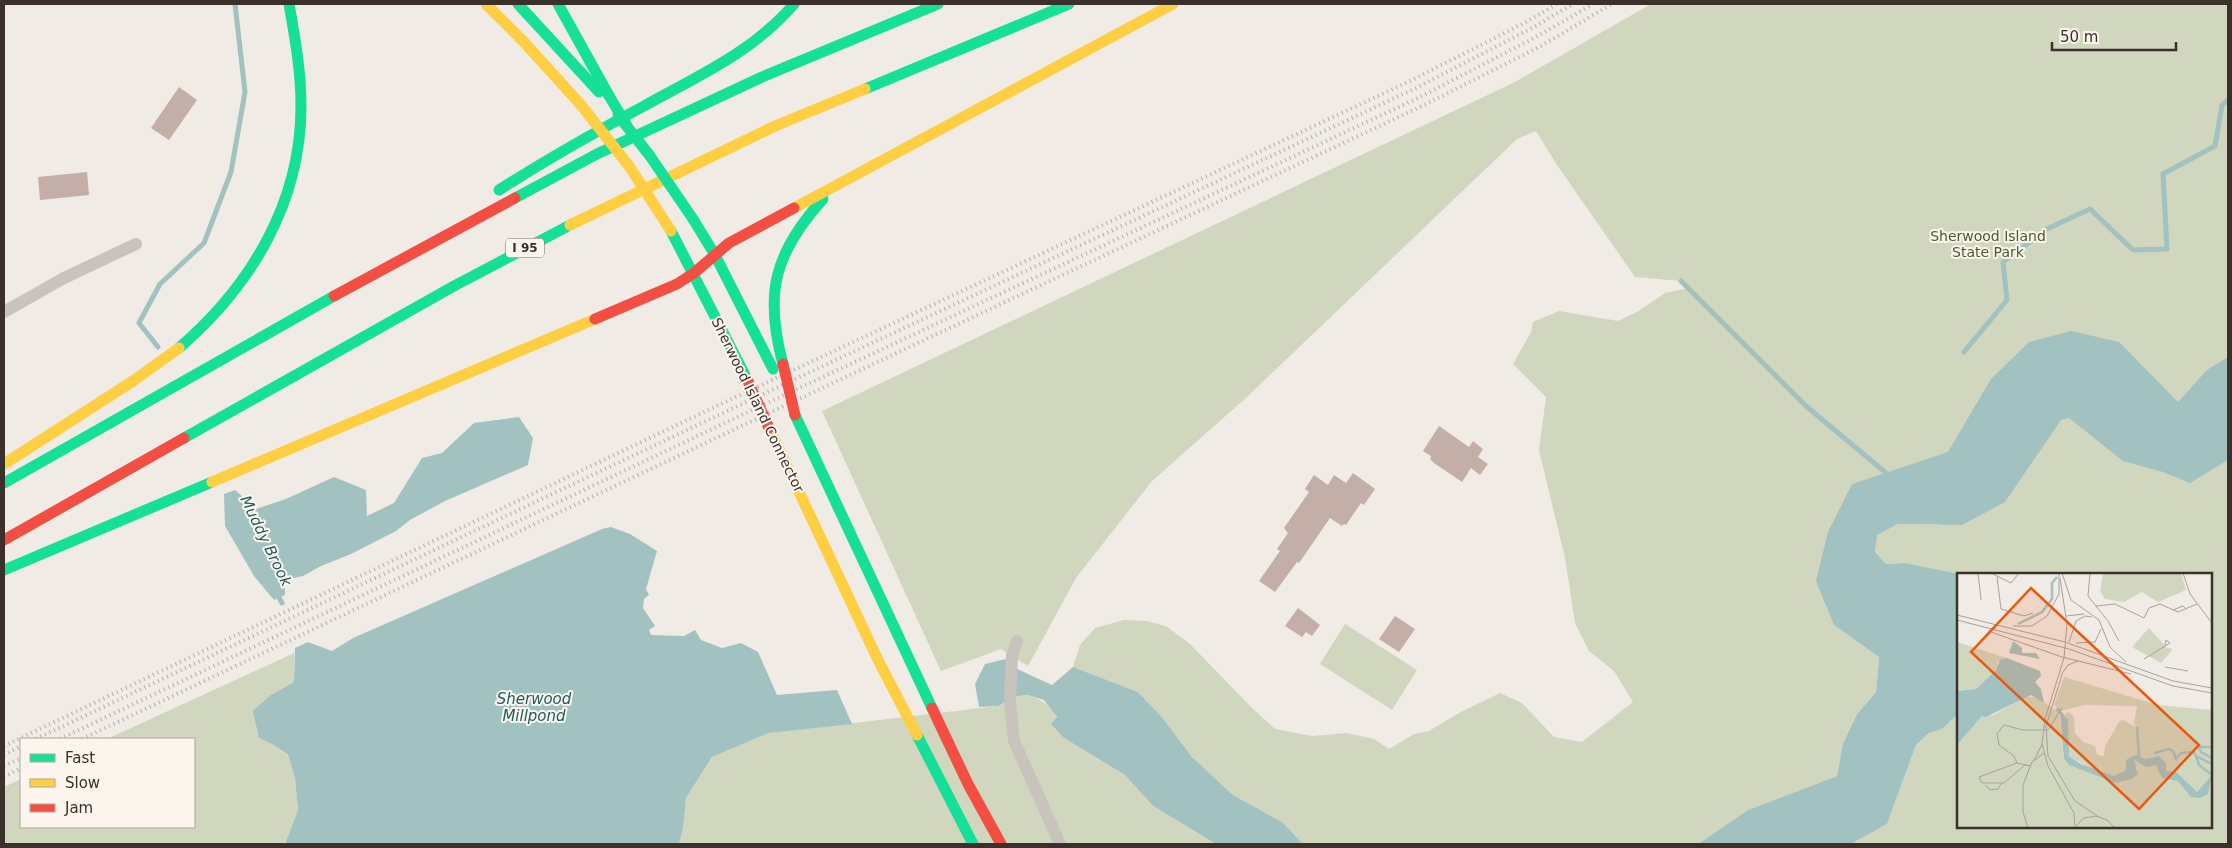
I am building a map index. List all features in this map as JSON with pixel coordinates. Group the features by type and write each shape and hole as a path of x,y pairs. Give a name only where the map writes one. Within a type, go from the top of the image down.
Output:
{"main road":[{"path":"4,464 135,380 175,351 229,300 258,260 281,213 290,188 299,140 301,92 289,4"},
{"name":"Sherwood Island Connector","path":"486,4 523,41 581,105 629,166 671,231 747,380 878,660 973,844"},
{"path":"518,4 606,96"},
{"path":"558,4 606,96"},
{"path":"488,196 571,145 738,54 772,30 794,4"},
{"path":"4,483 386,267 544,181 645,131 762,77 938,4"},
{"name":"I 95","path":"4,540 446,290 559,230 775,126 1069,4"},
{"path":"4,570 677,284 694,273 729,243 1173,4"},
{"name":"Sherwood Island Connector","path":"606,96 693,219 778,366 795,415 968,784 1001,844"},
{"path":"778,366 772,307 776,276 781,260 797,230 834,187"},
{"path":"386,267 466,211"}],"street":[{"path":"4,312 64,278 136,244"},
{"path":"1017,641 1012,656 1010,703 1014,740 1060,844"}],"green space":[{"name":"Sherwood Island State Park","path":"1651,4 2228,4 2228,844 1851,844 1887,824 1916,745 1929,733 1942,729 1957,715 1957,828 2212,828 2212,573 1957,573 1905,563 1886,564 1875,552 1876,535 1898,524 1940,525 1885,473 1834,625 1879,657 1876,692 1857,714 1843,742 1837,776 1748,810 1698,844 1303,844 1282,822 1233,795 1192,757 1161,716 1138,692 1073,667 1080,645 1095,628 1124,620 1146,621 1166,626 1190,644 1275,729 1312,736 1347,733 1374,739 1389,749 1414,734 1429,731 1459,713 1500,693 1522,703 1554,737 1582,742 1633,702 1614,671 1589,651 1575,623 1565,558 1539,450 1546,397 1513,364 1531,332 1533,322 1559,311 1618,321 1637,312 1665,293 1689,288 1681,281 1635,277 1557,165 1536,131 1517,139 1247,397 1152,481 1076,578 1028,666 1001,649 941,671 822,411 1513,83"},
{"path":"1345,624 1417,670 1392,710 1320,664"},
{"path":"294,653 294,682 271,695 259,738 272,744 288,756 295,778 298,810 285,844 4,844 4,787 20,779 20,828 195,828 195,738 109,738"},
{"path":"1028,695 1043,702 1052,710 1059,722 1064,738 1125,775 1153,806 1216,844 679,844 683,829 686,798 712,757 769,733 998,706 1015,696"}],"water":[{"path":"2071,331 2119,342 2178,402 2207,370 2228,357 2228,460 2190,483 2163,472 2123,461 2069,418 2061,420 2005,502 1962,525 1898,524 1877,535 1875,552 1886,564 1905,563 1957,573 1957,715 1942,729 1929,733 1916,745 1887,824 1851,844 1698,844 1748,810 1837,776 1843,743 1857,714 1876,692 1879,657 1834,625 1816,581 1828,532 1852,484 1948,452 1991,379 2029,342"},
{"path":"519,417 533,438 528,465 445,501 410,520 396,531 351,554 321,566 303,576 285,580 285,595 274,600 254,576 225,526 224,494 235,490 256,509 286,499 334,477 366,490 367,516 394,503 422,458 442,453 474,423"},
{"name":"Sherwood Millpond","path":"611,527 630,534 657,551 646,589 649,595 644,599 643,608 655,626 649,630 651,635 684,636 695,630 701,640 722,648 741,643 758,652 777,695 837,690 852,724 769,733 712,757 686,798 683,829 679,844 285,844 298,810 295,778 288,755 259,738 253,711 271,695 294,682 295,648 308,642 332,651 353,638 602,529"},
{"path":"1010,658 1015,668 1052,685 1073,667 1138,692 1161,716 1192,757 1233,795 1282,822 1303,844 1216,844 1153,806 1125,775 1064,738 1051,724 1057,717 1044,700 1028,695 1015,696 998,706 979,707 975,684 985,664"}],"building":[{"path":"179,87 197,100 169,140 151,128"},
{"path":"87,172 89,195 40,200 38,177"},
{"path":"1439,426 1469,447 1473,441 1483,449 1478,457 1488,464 1480,475 1471,468 1462,482 1434,463 1430,459 1431,456 1423,451"},
{"path":"1353,473 1375,489 1364,505 1361,503 1346,525 1342,526 1330,518 1299,563 1297,562 1275,592 1259,581 1280,551 1277,549 1288,533 1284,528 1309,492 1305,489 1314,475 1328,485 1334,475 1346,483"},
{"path":"1298,608 1320,625 1312,636 1306,632 1302,637 1285,626"},
{"path":"1395,616 1415,629 1399,652 1379,639"}],"waterway":[{"name":"Muddy Brook","path":"158,347 139,323 160,284 204,243 231,172 245,92 235,4"},
{"path":"1964,352 2007,300 2003,262 2047,229 2090,209 2133,250 2167,249 2163,174 2215,146 2222,105 2228,100"},
{"path":"1681,281 1806,406 1885,472"},
{"name":"Muddy Brook","path":"276,592 282,603"}],"railway":[{"path":"21,738 723,403 1410,81 1528,21 1557,4"},
{"path":"38,738 727,411 1414,89 1532,28 1573,4"},
{"path":"62,738 731,420 1418,98 1536,37 1593,4"},
{"path":"84,738 1422,106 1541,46 1612,4"},
{"path":"4,746 20,738"},
{"path":"4,755 20,747"},
{"path":"4,766 20,758"},
{"path":"4,777 20,769"}],"traffic: fast":[{"path":"179,348 205,324 249,270 267,240 281,209 292,176 299,142 301,93 289,4"},
{"path":"518,4 599,92"},
{"path":"558,4 608,94"},
{"path":"499,190 589,136 724,62 761,36 794,4"},
{"path":"515,198 597,154 762,77 938,4"},
{"path":"865,89 1069,4"},
{"path":"608,94 627,126"},
{"path":"618,115 650,156 693,219"},
{"path":"783,364 774,316 774,295 778,276 784,256 793,238 823,199"},
{"path":"693,219 715,255 773,369"},
{"path":"184,438 454,286 570,225"},
{"path":"671,231 747,379"},
{"path":"4,483 334,296"},
{"path":"795,415 932,708"},
{"path":"4,570 212,482"},
{"path":"917,735 973,844"}],"traffic: slow":[{"path":"486,4 523,41 581,105"},
{"path":"794,208 1173,4"},
{"path":"570,225 775,126 865,89"},
{"path":"581,105 629,166 671,231"},
{"path":"212,482 595,319"},
{"path":"4,464 133,381 179,348"},
{"path":"769,428 878,660 917,735"}],"traffic: jam":[{"path":"334,296 515,198"},
{"path":"595,319 677,284 694,273 729,243 794,208"},
{"path":"783,364 795,415"},
{"path":"747,379 769,428"},
{"path":"4,540 184,438"},
{"path":"932,708 968,784 1001,844"}]}
